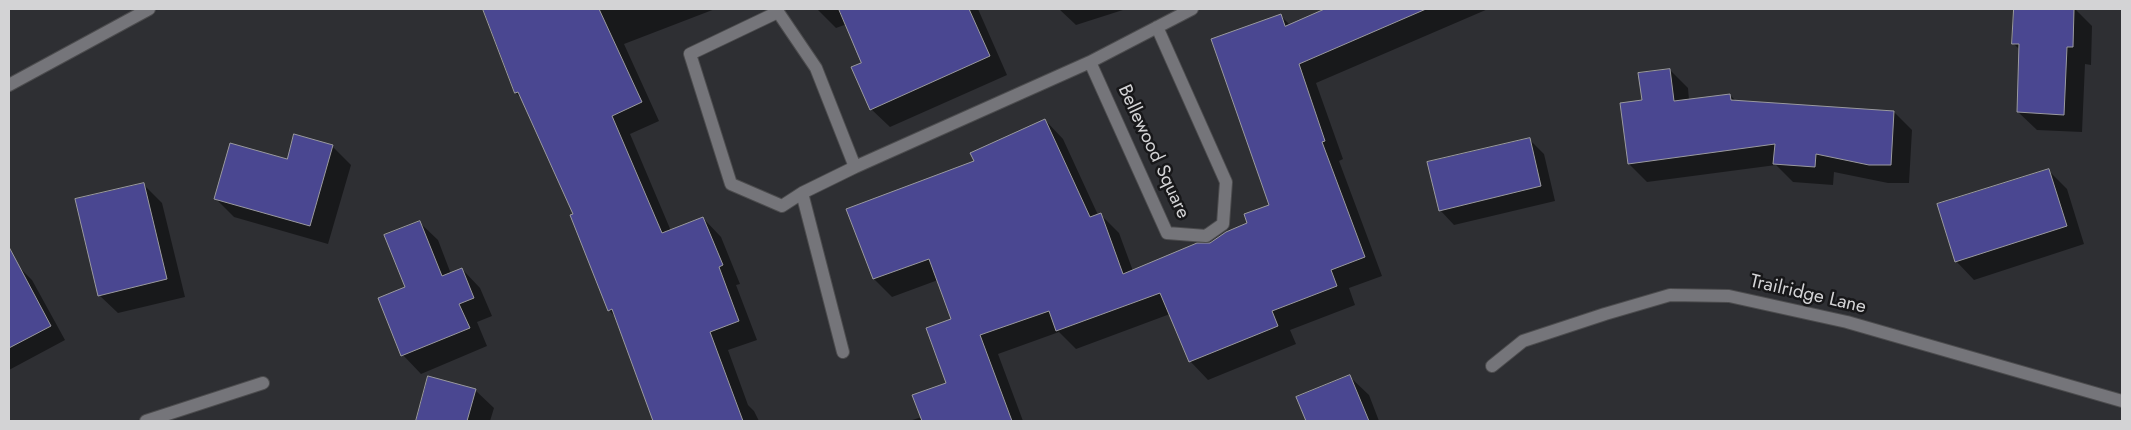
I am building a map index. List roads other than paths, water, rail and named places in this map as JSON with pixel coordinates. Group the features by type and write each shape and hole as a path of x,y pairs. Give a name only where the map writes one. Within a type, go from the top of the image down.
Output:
{"street":[{"path":"9,85 149,9"},
{"path":"855,167 816,68 778,12 690,54 731,184 782,206 802,193 855,167 1090,62 1192,9"},
{"name":"Bellewood Square","path":"1090,62 1168,233 1206,236 1223,224 1226,182 1157,27"},
{"path":"802,193 843,352"},
{"name":"Trailridge Lane","path":"1492,366 1523,341 1605,314 1670,295 1729,296 1847,322 2122,401"},
{"path":"146,421 262,383"}]}
